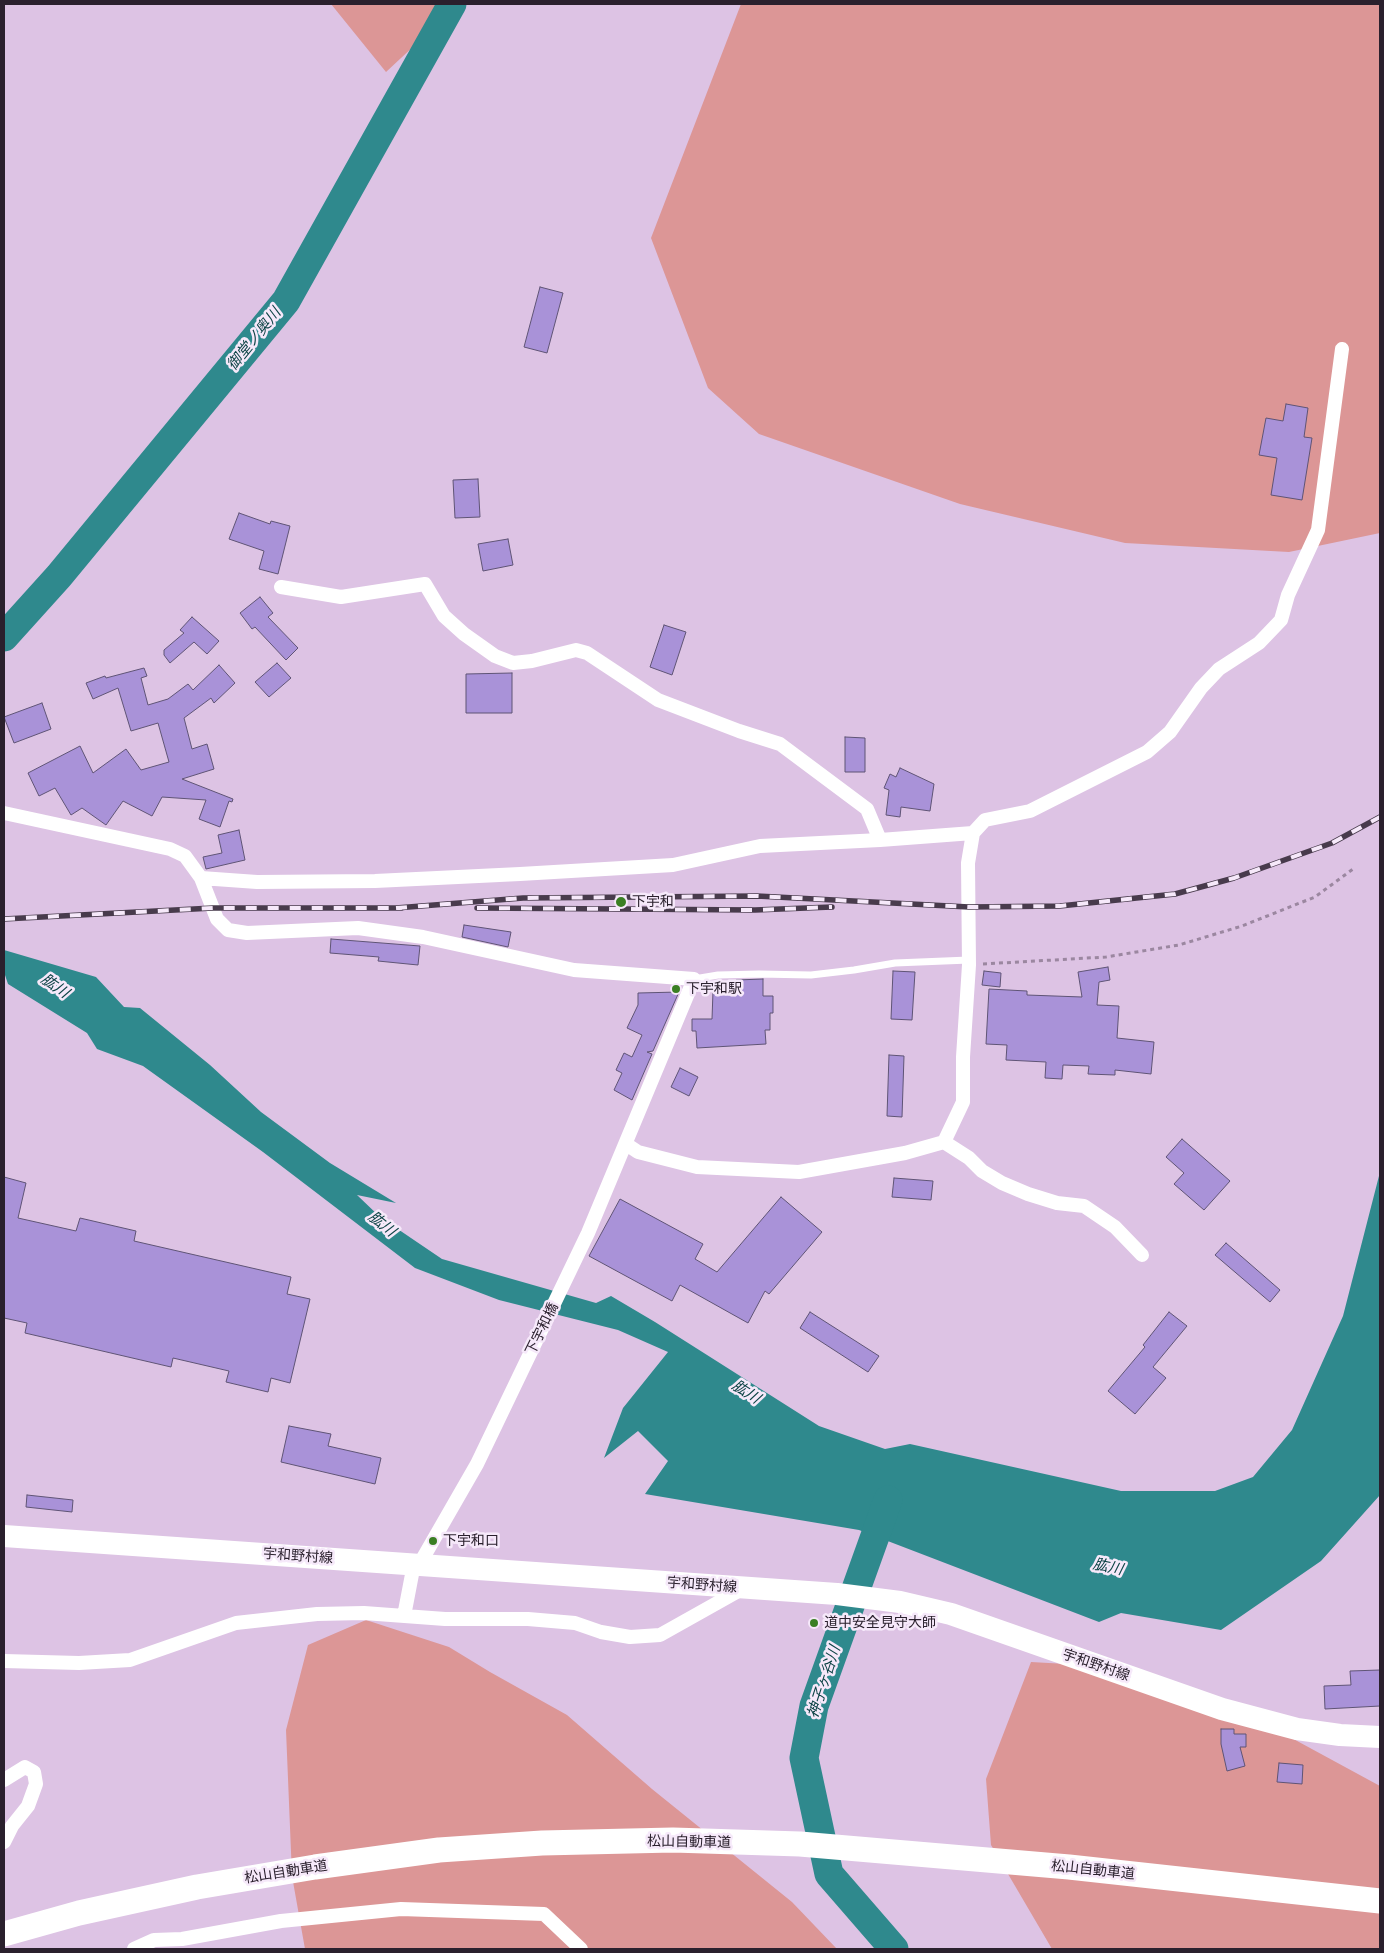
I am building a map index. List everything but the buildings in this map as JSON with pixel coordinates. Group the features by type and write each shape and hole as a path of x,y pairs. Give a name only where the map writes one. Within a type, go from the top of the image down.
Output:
{"highway":[{"name":"松山自動車道","path":"4,1934 106,1907 197,1887 316,1866 438,1850 542,1843 673,1840 809,1844 1059,1866 1380,1901"}],"main road":[{"name":"宇和野村線","path":"4,1536 837,1594 900,1602 951,1614 1222,1709 1297,1729 1340,1735 1380,1737"}],"street":[{"path":"944,1142 963,1102 963,1057 969,963 968,863 973,833 985,820 1030,811 1147,752 1170,732 1201,688 1219,669 1260,643 1281,620 1288,595 1318,530 1342,349"},
{"path":"281,587 341,598 425,584 444,616 464,634 495,656 514,663 532,661 576,650 587,653 658,700 739,731 780,744 867,809 880,840"},
{"path":"4,813 170,849 185,856 201,878 217,919 228,930 247,933 358,928 423,937 574,970 694,978"},
{"path":"201,878 257,882 376,881 529,874 673,865 760,846 973,833"},
{"name":"下宇和橋","path":"404,1616 417,1565 477,1464 588,1233 694,978"},
{"path":"626,1144 638,1152 697,1167 799,1172 905,1153 944,1142 969,1158 982,1171 1002,1183 1057,1203 1084,1206 1115,1227 1142,1255"},
{"path":"4,1661 79,1663 130,1660 236,1623 317,1614 364,1613 404,1616 528,1619 575,1624 601,1632 630,1637 660,1635 744,1588"},
{"path":"4,1780 25,1767 34,1772 36,1784 28,1806 12,1826 4,1842"},
{"path":"134,1949 154,1940 182,1944 280,1921 401,1909 544,1914 581,1949"}],"lane":[{"path":"694,978 718,975 811,975 895,963 969,963"}],"path":[{"path":"969,963 1106,957 1179,945 1242,926 1315,897 1353,869"}],"shaded area":[{"path":"331,4 459,4 386,72"},
{"path":"741,4 1380,4 1380,533 1289,552 1125,543 960,504 759,434 708,388 651,238"},
{"path":"366,1620 449,1647 567,1715 652,1789 792,1902 837,1949 305,1949 292,1876 286,1730 308,1645"},
{"path":"1031,1662 1120,1667 1264,1723 1380,1786 1380,1949 1052,1949 991,1845 986,1779"}],"water":[{"name":"肱川","path":"4,950 96,977 124,1007 140,1008 210,1065 261,1112 330,1163 396,1203 357,1195 380,1217 442,1259 596,1303 611,1296 819,1426 885,1449 910,1444 1121,1491 1215,1491 1253,1477 1292,1430 1343,1316 1380,1172 1380,1495 1321,1561 1221,1630 1121,1613 1099,1622 859,1530 645,1494 668,1461 638,1431 604,1458 623,1408 668,1352 618,1330 499,1300 415,1268 263,1152 143,1066 97,1049 87,1033 8,984 4,972"}],"waterway":[{"name":"御堂ノ奥川","path":"4,637 59,576 286,301 452,4"},
{"name":"神子ヶ谷川","path":"888,1500 814,1706 804,1758 829,1874 894,1949"}],"railway":[{"path":"396,908 523,898 757,896 969,907 1060,906 1175,894 1234,878 1332,843 1380,817"},
{"path":"477,908 755,910 832,907"},
{"path":"4,919 213,908 402,908"}],"place":[{"name":"下宇和","path":"621,902"},
{"name":"下宇和駅","path":"676,989"},
{"name":"下宇和口","path":"433,1541"},
{"name":"道中安全見守大師","path":"814,1623"}]}
